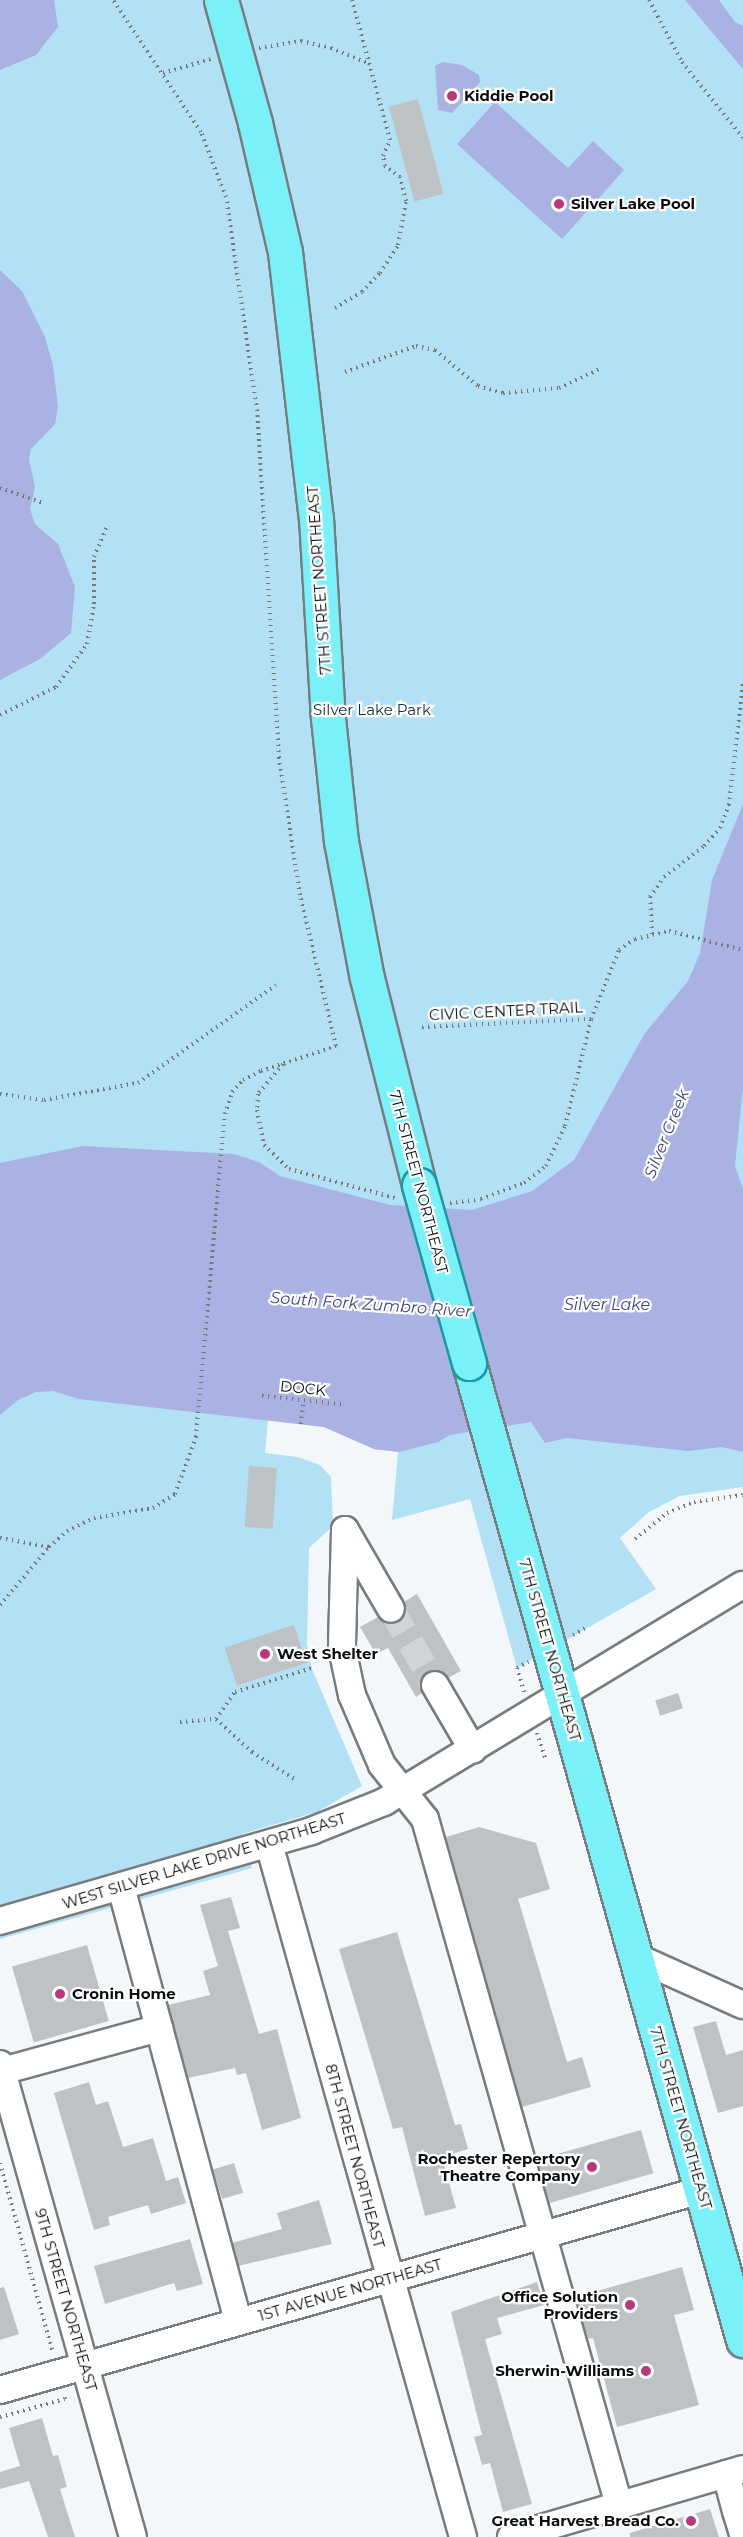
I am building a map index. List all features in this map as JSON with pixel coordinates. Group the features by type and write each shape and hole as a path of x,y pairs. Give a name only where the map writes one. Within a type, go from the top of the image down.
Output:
{"main road":[{"name":"7TH STREET NORTHEAST","path":"221,0 255,123 285,252 315,507 328,718 341,841 367,978 419,1185 743,2340"}],"street":[{"path":"391,1610 345,1530 342,1648 352,1695 374,1750 402,1792 424,1819 619,2505"},
{"name":"WEST SILVER LAKE DRIVE NORTHEAST","path":"0,1921 332,1824 402,1792 743,1586"},
{"path":"435,1685 473,1750"},
{"name":"8TH STREET NORTHEAST","path":"269,1844 463,2537"},
{"path":"121,1887 238,2322"},
{"path":"636,1957 743,2005"},
{"path":"1,2067 159,2028"},
{"name":"9TH STREET NORTHEAST","path":"1,2067 133,2537"},
{"name":"1ST AVENUE NORTHEAST","path":"0,2390 701,2190"},
{"path":"511,2537 734,2471 741,2518"}],"path":[{"path":"0,1605 49,1547 68,1531 94,1518 153,1508 175,1494 196,1437 225,1114 232,1092 243,1080 283,1063 336,1046 300,895 280,768 258,422 226,197 201,132 112,0"},
{"path":"335,308 362,292 380,273 398,245 406,201 400,177 385,166 383,156 390,140 352,0"},
{"path":"649,0 682,62 743,138"},
{"path":"278,44 301,41 331,48 370,64"},
{"path":"163,73 192,65"},
{"path":"345,372 416,345 435,350 478,386 503,393 559,388 600,369"},
{"path":"0,488 43,503"},
{"path":"0,715 56,687 87,644 94,604 94,557 107,527"},
{"path":"743,682 729,805 720,828 704,846 664,877 650,897 652,934 689,933 743,950"},
{"name":"CIVIC CENTER TRAIL","path":"565,1126 591,1018 619,950 652,934"},
{"path":"0,1094 44,1100 138,1083 276,985"},
{"name":"CIVIC CENTER TRAIL","path":"422,1027 591,1018"},
{"path":"260,1129 258,1094 283,1063"},
{"name":"DOCK","path":"262,1396 342,1404"},
{"path":"301,1424 304,1400"},
{"path":"635,1539 652,1521 694,1502 743,1495"},
{"path":"0,1538 49,1547"},
{"path":"216,1719 235,1692 312,1668"},
{"path":"180,1722 216,1719 252,1752 296,1780"},
{"path":"0,2163 65,2399 0,2417"}],"green space":[{"name":"Silver Lake Park","path":"0,0 743,0 743,1487 680,1496 649,1512 620,1538 656,1589 517,1668 470,1499 392,1520 398,1452 374,1449 324,1427 268,1420 265,1453 298,1457 320,1465 331,1477 333,1526 309,1548 307,1644 312,1669 362,1786 317,1812 242,1834 252,1868 0,1939"}],"water":[{"path":"0,0 54,0 58,27 36,55 0,70"},
{"path":"685,0 719,0 735,22 743,26 743,69"},
{"name":"Kiddie Pool","path":"443,62 462,65 479,75 480,82 452,113 438,110 435,66"},
{"name":"Silver Lake Pool","path":"495,102 568,168 593,141 624,170 562,239 457,144"},
{"path":"0,270 22,291 45,337 53,365 58,407 55,424 31,449 29,459 35,487 30,509 35,524 58,544 75,587 71,633 40,659 0,680"},
{"name":"Silver Lake","path":"743,804 743,1088 735,1166 743,1189 743,1452 722,1447 688,1451 567,1438 545,1443 531,1422 450,1435 438,1442 399,1452 374,1449 324,1427 79,1399 53,1391 36,1392 18,1400 0,1415 0,1163 83,1146 234,1154 259,1162 280,1176 390,1205 472,1210 532,1191 574,1160 645,1033 688,981 700,953 712,880"}],"building":[{"path":"418,99 443,194 414,201 389,107"},
{"path":"249,1466 277,1468 273,1529 245,1527"},
{"path":"417,1594 461,1671 448,1678 442,1672 428,1672 422,1678 422,1693 416,1697 388,1648 376,1654 360,1627 378,1617 384,1622 398,1622 404,1616 404,1602"},
{"name":"West Shelter","path":"294,1625 306,1663 237,1686 225,1648"},
{"path":"678,1693 683,1708 660,1716 655,1700"},
{"path":"479,1827 536,1843 550,1889 518,1899 567,2062 582,2057 591,2087 522,2107 446,1837"},
{"path":"231,1897 240,1928 228,1931 259,2034 277,2029 301,2118 262,2130 246,2073 237,2075 235,2068 188,2078 168,2005 210,1995 203,1971 218,1966 200,1905"},
{"path":"397,1932 455,2125 461,2124 468,2149 442,2157 456,2208 425,2216 402,2127 393,2129 339,1949"},
{"name":"Cronin Home","path":"87,1945 109,2021 34,2042 12,1966"},
{"path":"716,2021 726,2055 743,2050 743,2106 718,2113 693,2027"},
{"path":"89,2082 96,2105 108,2101 123,2147 153,2138 166,2181 178,2177 186,2203 151,2214 148,2205 108,2217 110,2225 94,2230 54,2093"},
{"name":"Rochester Repertory Theatre Company","path":"641,2130 653,2173 550,2203 537,2160"},
{"path":"234,2163 243,2193 222,2199 213,2169"},
{"path":"319,2200 332,2244 238,2266 232,2243 282,2229 277,2213"},
{"path":"190,2239 203,2284 177,2291 174,2283 105,2304 94,2266"},
{"name":"Sherwin-Williams","path":"682,2267 694,2310 674,2315 699,2405 617,2427 593,2338 588,2339 576,2297"},
{"path":"537,2282 544,2305 497,2318 502,2334 485,2339 532,2504 503,2512 490,2463 482,2465 474,2437 482,2435 451,2312"},
{"path":"4,2287 19,2334 0,2340 0,2288"},
{"path":"42,2418 53,2456 58,2455 67,2487 60,2489 75,2537 48,2537 29,2481 0,2489 0,2472 20,2466 9,2428"},
{"name":"Great Harvest Bread Co.","path":"710,2509 719,2537 630,2537 630,2533"}],"tunnel":[{"path":"391,1609 435,1685"}],"place":[{"name":"Kiddie Pool","path":"452,96"},
{"name":"Silver Lake Pool","path":"559,204"},
{"name":"West Shelter","path":"265,1654"},
{"name":"Cronin Home","path":"60,1994"},
{"name":"Rochester Repertory Theatre Company","path":"592,2167"},
{"name":"Office Solution Providers","path":"630,2305"},
{"name":"Sherwin-Williams","path":"646,2371"},
{"name":"Great Harvest Bread Co.","path":"691,2521"}],"water label":[{"name":"Silver Creek","path":"667,1134"},
{"name":"South Fork Zumbro River","path":"371,1305"}]}
